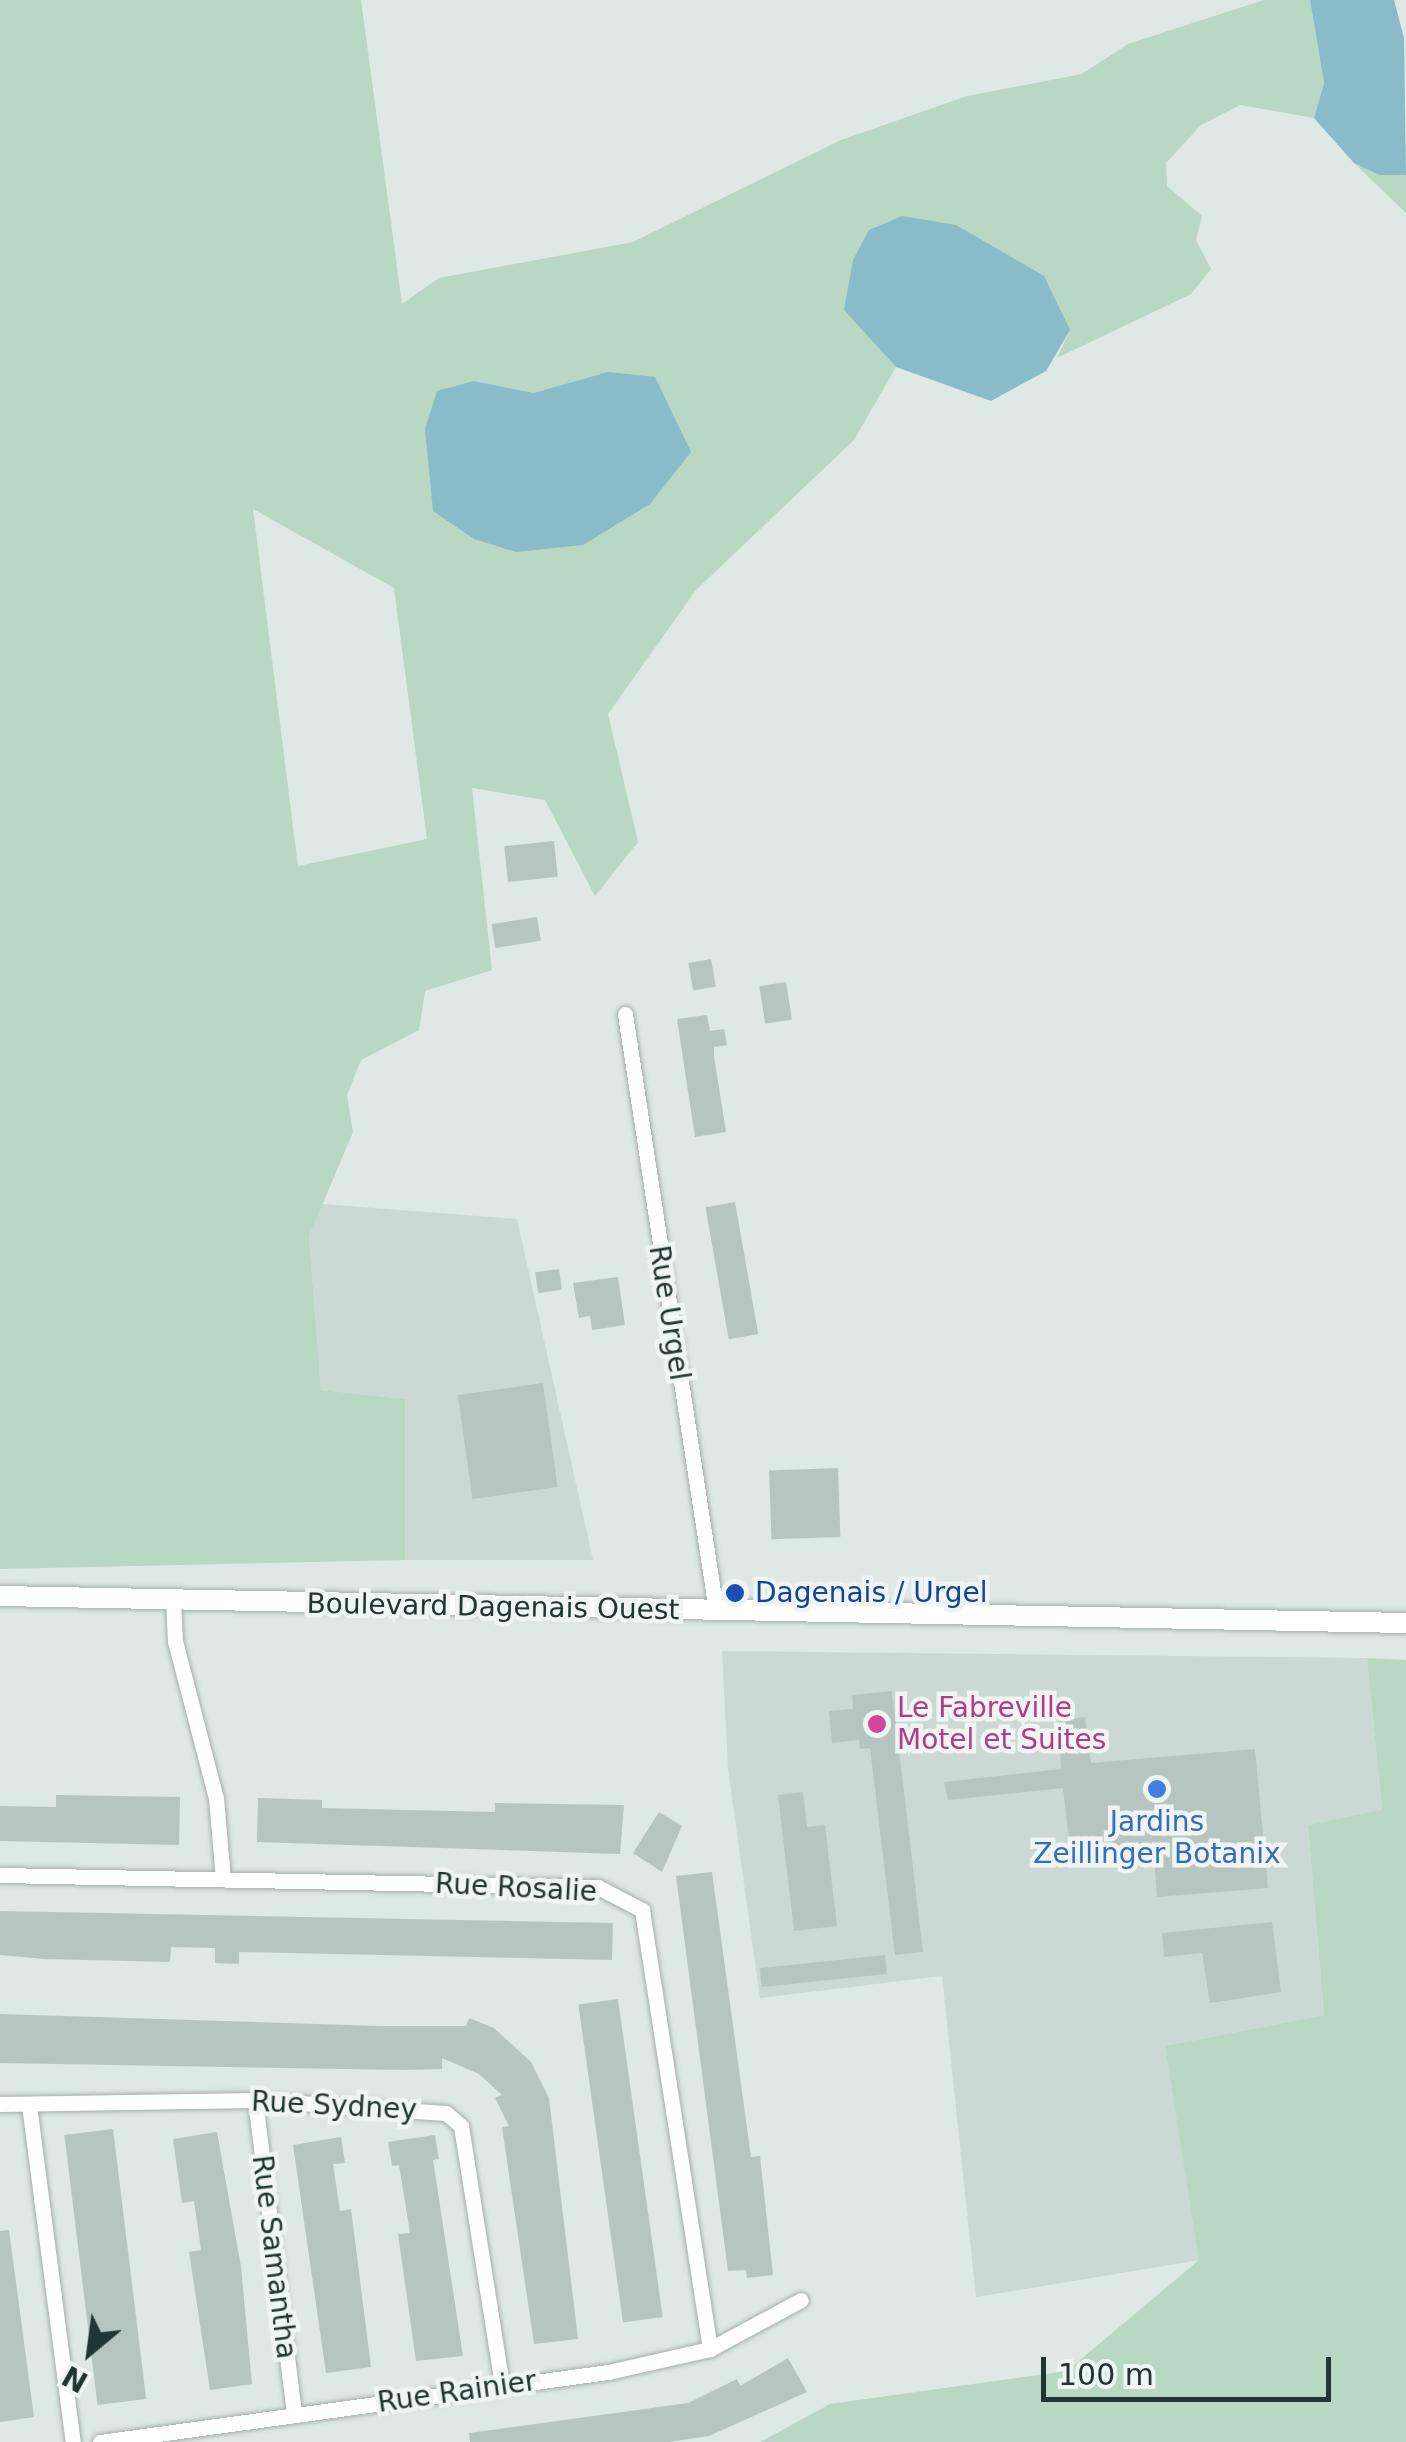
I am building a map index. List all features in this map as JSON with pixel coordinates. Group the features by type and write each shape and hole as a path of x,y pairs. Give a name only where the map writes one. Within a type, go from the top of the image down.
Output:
{"main road":[{"name":"Boulevard Dagenais Ouest","path":"0,1596 1406,1624"}],"street":[{"name":"Rue Urgel","path":"624,1014 716,1612"},
{"path":"173,1600 175,1641 216,1798 222,1879"},
{"name":"Rue Rosalie","path":"0,1875 598,1887 642,1910 710,2350"},
{"name":"Rue Sydney","path":"0,2104 255,2100 446,2113 461,2126 502,2385"},
{"name":"Rue Samantha","path":"255,2100 294,2415"},
{"path":"29,2106 73,2442"},
{"name":"Rue Rainier","path":"100,2442 502,2385 710,2350 801,2300"}],"shaded area":[{"path":"322,1204 517,1219 593,1560 405,1560 405,1399 321,1390 309,1236"},
{"path":"722,1651 1367,1658 1382,1811 1308,1825 1324,2015 1165,2046 1200,2260 976,2297 942,1976 760,1998 728,1769"}],"green space":[{"path":"0,0 361,0 402,304 439,278 633,242 841,140 967,96 1082,74 1128,44 1264,0 1310,0 1324,83 1314,118 1240,105 1201,125 1166,163 1167,186 1202,216 1196,240 1211,269 1191,294 1057,358 1070,330 845,310 896,367 854,440 696,590 608,714 638,842 595,896 545,800 472,788 492,970 425,991 419,1030 361,1060 347,1095 353,1132 309,1236 321,1390 405,1399 405,1560 0,1569","holes":["474,381 534,393 437,392","253,509 394,588 427,839 298,866"]},
{"path":"1354,163 1379,175 1406,175 1406,213"},
{"path":"1367,1658 1406,1660 1406,2442 760,2442 830,2404 1067,2371 1199,2260 1165,2046 1324,2015 1308,1825 1382,1810"}],"water":[{"path":"1310,0 1394,0 1404,38 1406,175 1379,175 1354,163 1314,118 1324,83"},
{"path":"902,216 956,225 1044,276 1070,330 1046,371 991,401 896,367 844,310 853,260 869,230"},
{"path":"608,372 655,377 691,452 650,504 583,545 516,552 474,539 433,511 425,429 437,391 474,381 534,393"}],"building":[{"path":"554,841 558,877 508,882 504,846"},
{"path":"537,917 541,941 495,948 492,924"},
{"path":"711,959 716,987 693,991 688,963"},
{"path":"786,982 792,1020 765,1024 759,986"},
{"path":"707,1015 710,1031 724,1029 727,1045 714,1047 726,1132 695,1137 677,1019"},
{"path":"735,1202 758,1334 729,1339 705,1207"},
{"path":"559,1269 562,1290 538,1293 535,1272"},
{"path":"618,1277 625,1325 592,1330 590,1316 579,1318 573,1283"},
{"path":"543,1383 558,1487 472,1499 458,1395"},
{"path":"838,1468 840,1537 771,1539 769,1470"},
{"path":"892,1691 923,1952 895,1955 870,1748 860,1749 859,1740 832,1743 829,1711 853,1709 852,1695"},
{"path":"1085,1717 1091,1763 1255,1749 1268,1888 1157,1897 1154,1857 1072,1866 1063,1788 948,1800 944,1782 1061,1769 1058,1721"},
{"path":"803,1792 807,1827 825,1825 837,1926 794,1931 778,1795"},
{"path":"56,1795 180,1797 179,1845 0,1841 0,1806 56,1807"},
{"path":"258,1798 322,1800 322,1808 495,1812 495,1803 624,1805 620,1854 257,1842"},
{"path":"659,1812 682,1826 662,1872 633,1853"},
{"path":"712,1872 751,2157 760,2156 773,2275 747,2278 746,2270 728,2271 676,1876"},
{"path":"0,1911 613,1923 612,1960 239,1952 239,1964 215,1963 215,1948 171,1947 170,1962 45,1959 0,1955"},
{"path":"1272,1922 1281,1992 1210,2003 1202,1953 1164,1957 1162,1933"},
{"path":"885,1955 887,1974 762,1987 760,1968"},
{"path":"618,1999 663,2317 623,2322 578,2005"},
{"path":"0,2014 381,2026 466,2026 469,2018 494,2028 531,2062 549,2098 578,2339 534,2344 502,2127 509,2126 495,2098 502,2095 479,2074 442,2058 442,2069 406,2070 0,2063"},
{"path":"113,2129 146,2399 98,2405 64,2135"},
{"path":"217,2132 241,2267 252,2384 210,2390 189,2252 201,2250 194,2201 182,2203 173,2139"},
{"path":"435,2135 439,2159 433,2160 463,2356 416,2361 398,2234 410,2233 399,2165 392,2166 388,2142"},
{"path":"341,2137 345,2163 333,2164 340,2211 351,2209 371,2367 326,2373 293,2145"},
{"path":"9,2230 34,2417 0,2422 0,2231"},
{"path":"788,2358 807,2392 709,2436 669,2442 470,2442 469,2433 688,2403 737,2379 740,2386"}],"place":[{"name":"Dagenais / Urgel","path":"735,1593"},
{"name":"Le Fabreville Motel et Suites","path":"877,1724"},
{"name":"Jardins Zeillinger Botanix","path":"1157,1789"}]}
